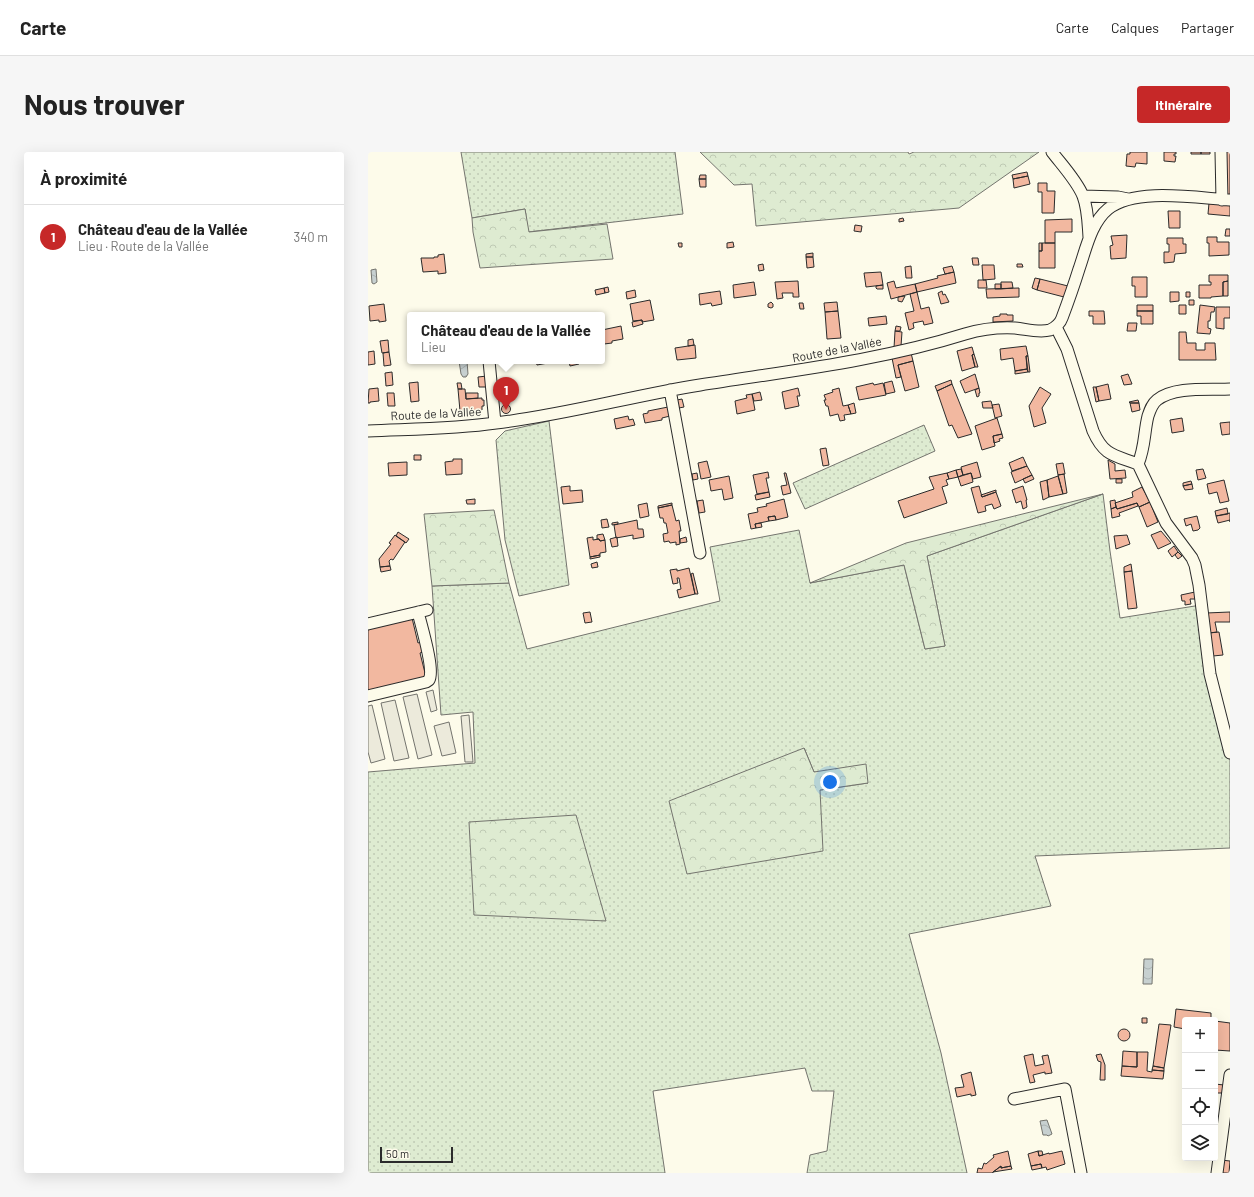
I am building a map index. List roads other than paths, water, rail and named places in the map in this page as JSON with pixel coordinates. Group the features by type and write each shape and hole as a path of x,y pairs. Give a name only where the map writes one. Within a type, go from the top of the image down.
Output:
{"street":[{"path":"1052,152 1083,196 1087,212 1089,240"},
{"path":"1221,152 1226,200 1193,197 1144,196 1128,199 1108,209 1100,219 1089,240 1062,318 1056,327 1067,348 1093,431 1098,442 1104,450 1110,454 1138,464 1166,523 1192,558 1195,565 1199,585 1210,674 1230,753"},
{"path":"1083,196 1118,197 1128,199"},
{"name":"Route de la Vallée","path":"368,431 495,424 548,415 670,390 809,369 942,342 987,328 1015,328 1042,331 1056,327"},
{"path":"489,364 495,424"},
{"path":"1138,464 1142,453 1148,416 1156,400 1174,392 1230,389"},
{"path":"670,390 700,553"},
{"path":"368,624 423,611 431,673 430,680 426,682 368,696"},
{"path":"1217,1173 1230,1075"},
{"path":"1014,1099 1065,1089 1082,1173"}],"water":[{"path":"376,269 377,282 374,284 372,283 371,270"},
{"path":"459,364 467,364 468,374 466,377 463,377"},
{"path":"1144,959 1153,959 1152,984 1143,984"},
{"path":"1047,1120 1052,1134 1048,1136 1043,1135 1040,1121"}],"place":[{"name":"Château d'eau de la Vallée","path":"506,410"}]}
